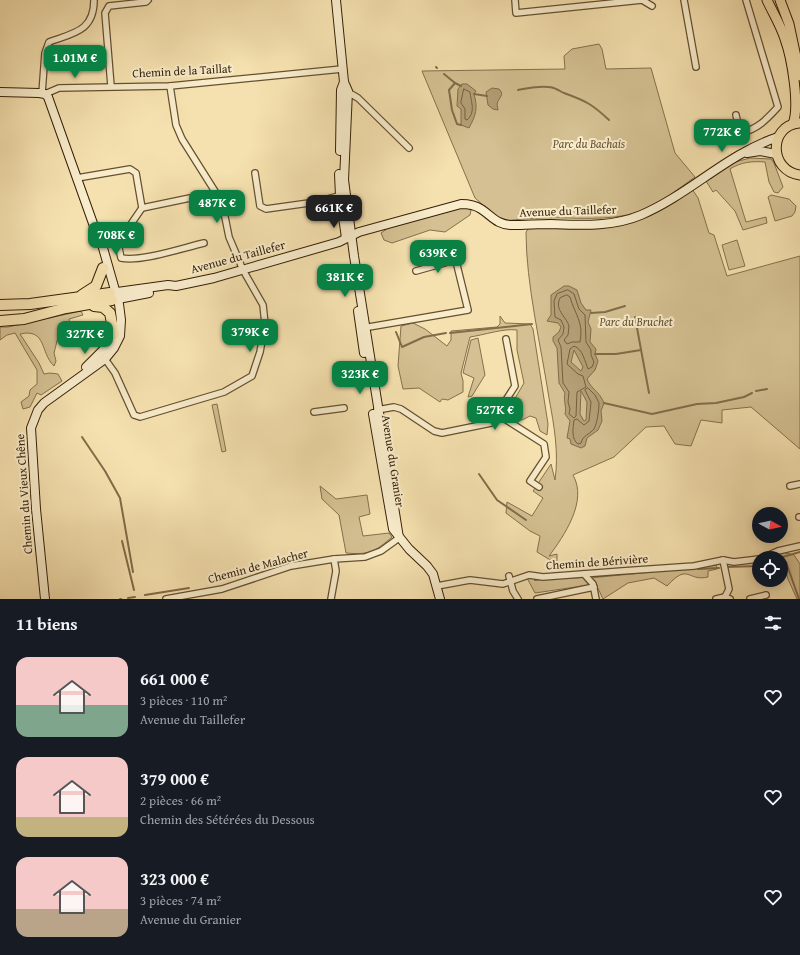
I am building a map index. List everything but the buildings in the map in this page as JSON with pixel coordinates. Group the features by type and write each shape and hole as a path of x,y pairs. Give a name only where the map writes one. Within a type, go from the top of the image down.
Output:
{"highway":[{"path":"0,320 24,319 80,301 96,286 103,268"},
{"path":"0,305 80,301 114,296"},
{"path":"80,301 103,307 109,311 114,334"}],"main road":[{"name":"Avenue du Granier","path":"336,0 344,88 343,195 348,237 376,410 400,538"},
{"path":"767,0 785,38 798,108 797,123 784,129 778,138 776,154 779,163 786,170 800,175"},
{"path":"780,0 789,24 800,75"},
{"name":"Chemin de la Taillat","path":"0,92 44,93"},
{"name":"Chemin du Vieux Chêne","path":"44,93 77,178 95,230 103,268 114,296 114,334 110,343 96,359 75,376 73,382"},
{"name":"Avenue du Taillefer","path":"114,296 168,284 176,286 243,270 338,242 359,232 460,204 481,208 499,223 512,225 593,225 618,222 651,210 740,154 760,143 778,138"},
{"name":"Avenue du Taillefer","path":"740,154 760,151 776,154"},
{"name":"Chemin du Vieux Chêne","path":"45,599 36,509 31,428 38,410 44,403 105,359 114,348 121,333 121,320 99,234 95,230"},
{"path":"400,538 433,574 440,599"}],"street":[{"path":"44,93 45,53 49,42 87,26 94,11 94,0"},
{"path":"110,86 105,13 106,8 109,6 146,2 148,0"},
{"path":"515,0 516,13 642,0 652,6"},
{"path":"684,0 696,67"},
{"path":"736,115 740,132 748,131 756,128 778,106 746,0"},
{"name":"Chemin de la Taillat","path":"44,93 59,88 170,86 342,69"},
{"path":"105,359 115,373 134,415 137,417 146,417 224,392 252,376 260,352 265,324 263,305 243,270 227,230 224,212 216,193 182,139 176,125 170,86"},
{"path":"344,88 358,98 409,148"},
{"path":"77,178 130,169 136,173 142,208 118,244 121,258 126,259 158,254 204,243"},
{"path":"255,173 260,206 266,209 316,202 343,195"},
{"path":"142,208 190,198"},
{"path":"363,328 468,310 453,248 456,246"},
{"path":"416,270 456,260"},
{"path":"376,410 394,407 401,409 434,431 442,433 491,423 515,386 506,339"},
{"path":"314,412 344,408"},
{"path":"497,414 544,444 546,457 530,481 539,487"},
{"path":"790,486 800,484"},
{"name":"Chemin de Malacher","path":"166,599 222,589 291,566 334,559 365,557 381,551 400,538"},
{"path":"778,551 800,546"},
{"path":"331,599 336,570 334,559"},
{"path":"716,599 728,598 729,589 723,560"},
{"name":"Chemin de Bérivière","path":"437,586 475,580 503,584 510,579 529,575 543,577 694,566 723,560 734,562 752,560"},
{"path":"584,574 594,587 596,599"},
{"path":"510,579 513,591 518,599"},
{"path":"537,599 594,587"},
{"path":"750,599 766,596"}],"green space":[{"name":"Parc du Bachais","path":"599,44 602,49 606,69 651,68 675,153 695,177 653,206 626,215 603,218 538,218 501,221 475,198 422,71 565,69 564,56 572,49"},
{"path":"750,158 771,159 783,187 778,193 774,192 769,182 765,162 747,162 730,169 746,222 766,217 767,223 743,230 735,211 716,190 713,192 706,181 735,162"},
{"name":"Parc du Bruchet","path":"692,189 698,198 709,233 714,235 727,276 800,256 800,449 751,407 722,410 722,423 701,420 691,446 675,444 664,426 646,427 614,457 573,475 577,485 578,496 576,507 561,539 549,556 557,554 557,561 552,561 537,552 540,536 530,531 506,513 507,502 532,516 543,498 533,491 551,464 555,480 556,470 554,429 528,273 526,232 529,228 586,229 628,223 654,213"},
{"path":"771,195 789,199 796,206 795,212 792,216 775,221 768,197"},
{"path":"465,206 471,210 470,215 445,232 430,230 392,243 384,240 381,233 388,228"},
{"path":"737,240 745,266 729,270 722,245"},
{"path":"81,311 83,315 69,319 71,329 64,331 58,337 54,353 56,361 54,366 39,338 29,333 20,334 39,363 44,374 58,374 62,381 41,395 37,393 30,407 23,409 21,402 29,396 30,390 37,384 37,370 15,333 7,335 0,340 0,327 8,327"},
{"path":"500,316 505,323 530,324 533,329 548,424 547,435 540,431 536,418 530,416 522,420 508,416 507,412 524,383 517,350 517,330 500,331 470,337 461,373 463,392 448,400 442,399 440,402 419,388 403,389 398,366 401,326 413,323 425,329 447,346 451,340 451,331 497,327 500,324"},
{"path":"478,338 485,375 472,396 468,397 474,378 463,373 471,340"},
{"path":"217,404 226,451 222,452 212,405"},
{"path":"320,486 336,499 367,495 370,514 359,517 363,536 389,533 392,537 381,546 366,553 346,553 339,515 322,499"},
{"path":"788,554 794,555 800,564 800,599 797,599 788,579"},
{"path":"716,565 717,569 708,571 708,577 701,578 684,574 674,579 667,586 654,578 628,583 603,599 596,584 535,593 527,578"}],"water":[{"path":"462,84 467,84 476,91 474,94 476,111 469,128 461,125 461,109 457,106 458,89"},
{"path":"492,88 499,89 502,93 497,104 498,110 493,109 488,105 486,92"},
{"path":"564,286 569,286 577,290 581,303 586,310 591,310 588,322 591,329 590,342 596,349 595,354 598,361 595,370 587,379 604,403 601,411 602,421 598,430 587,438 585,446 581,448 571,444 570,439 567,438 570,421 565,414 565,393 559,383 557,348 553,341 553,337 559,332 561,327 558,323 547,321 551,315 551,295","holes":["574,350 583,367 581,371 571,362","581,391 587,402 586,420 584,421 580,414"]}],"waterway":[{"path":"444,74 455,83 449,90 452,110 457,124 461,125"},
{"path":"455,83 461,86"},
{"path":"518,90 537,87 557,89 563,93 578,98 598,110 609,120"},
{"path":"474,94 487,96"},
{"path":"591,313 605,312 625,306"},
{"path":"635,317 649,393"},
{"path":"450,333 532,324"},
{"path":"396,332 402,347 424,337 446,333"},
{"path":"595,354 616,354 641,350"},
{"path":"756,391 767,389"},
{"path":"604,403 652,414 697,404 716,403 744,397 752,393"},
{"path":"82,437 105,471 120,498 133,572"},
{"path":"479,474 497,500 526,520"},
{"path":"122,541 134,590"},
{"path":"788,555 800,552"},
{"path":"726,567 752,566"},
{"path":"698,569 719,568"},
{"path":"788,568 799,599"},
{"path":"594,577 648,572"},
{"path":"560,578 583,577"},
{"path":"535,580 542,579"},
{"path":"145,595 189,588"},
{"path":"128,598 135,597"}]}
